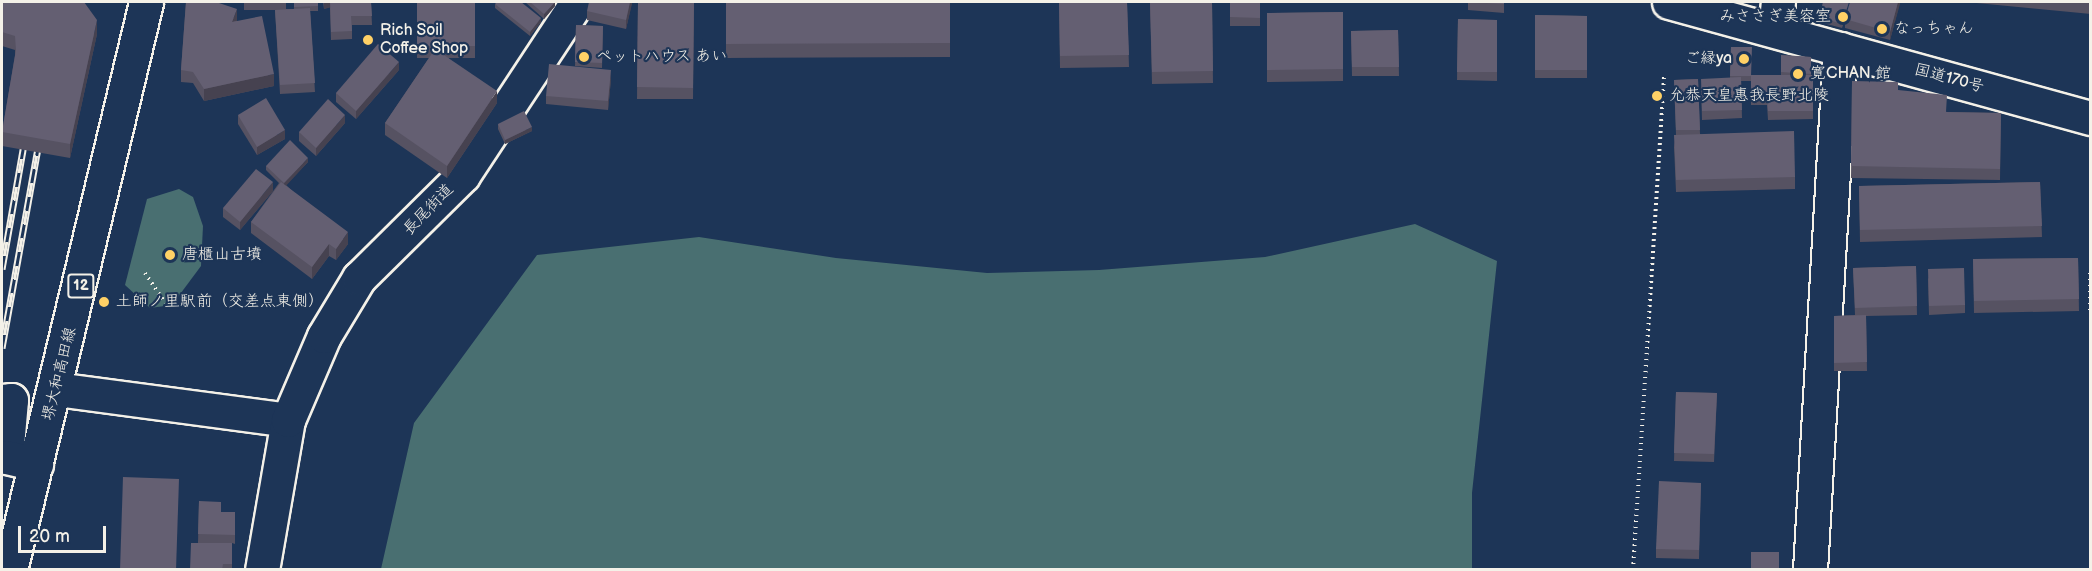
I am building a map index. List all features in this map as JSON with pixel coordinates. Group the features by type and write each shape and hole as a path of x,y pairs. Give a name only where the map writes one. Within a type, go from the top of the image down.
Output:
{"main road":[{"name":"堺大和高田線","path":"10,570 56,389 146,2"},
{"name":"長尾街道","path":"262,570 288,420 305,373 359,278 463,175 577,2"},
{"name":"国道170号","path":"1669,2 1777,16 1840,49 2091,118"},
{"path":"1810,570 1840,49"},
{"path":"56,389 288,420"},
{"path":"2,401 11,400 6,457 36,464"}],"path":[{"path":"1633,570 1664,77"},
{"path":"145,273 165,303"},
{"path":"2091,273 2091,312"}],"green space":[{"path":"179,189 193,197 203,226 201,266 172,305 150,308 125,285 147,199"},
{"path":"1415,224 1497,261 1472,493 1472,569 381,569 414,423 537,255 699,237 836,258 987,273 1099,270 1265,257"}],"building":[{"path":"2,2 84,2 97,20 70,144 2,132 16,50 15,36 2,32"},
{"path":"186,2 216,2 237,9 232,22 262,16 274,74 204,89 193,72 181,70"},
{"path":"294,2 318,2 318,6 294,7"},
{"path":"330,2 371,2 372,16 351,16 352,31 331,32"},
{"path":"417,2 475,2 475,46 417,46"},
{"path":"497,2 521,2 541,18 530,32 495,4"},
{"path":"530,2 555,2 544,14"},
{"path":"589,2 630,2 626,20 587,11"},
{"path":"638,2 694,2 693,88 637,87"},
{"path":"726,2 950,2 950,43 726,44"},
{"path":"1059,2 1127,2 1129,55 1060,56"},
{"path":"1150,2 1212,2 1213,71 1152,72"},
{"path":"1230,2 1260,2 1260,18 1230,17"},
{"path":"1468,2 1504,2 1504,4"},
{"path":"1823,2 1849,2 1842,24 1819,17"},
{"path":"1850,2 1898,2 1890,32 1845,19"},
{"path":"310,8 315,83 280,85 275,10"},
{"path":"1343,12 1343,69 1267,70 1267,13"},
{"path":"1535,15 1587,16 1587,70 1535,70"},
{"path":"1458,19 1497,20 1497,72 1457,72"},
{"path":"576,25 603,26 602,63 575,62"},
{"path":"1398,30 1399,67 1352,67 1351,31"},
{"path":"378,44 399,62 356,111 336,93"},
{"path":"1731,47 1752,47 1751,76 1730,76"},
{"path":"435,49 497,91 447,166 385,123"},
{"path":"1781,55 1811,57 1811,74 1781,72"},
{"path":"549,64 611,70 608,101 546,96"},
{"path":"1751,75 1813,75 1813,111 1768,111 1767,97 1751,97"},
{"path":"1741,77 1742,110 1702,111 1701,79"},
{"path":"1698,79 1700,130 1676,130 1674,80"},
{"path":"1852,81 1898,82 1898,90 1947,95 1946,112 2001,113 2000,169 1851,166"},
{"path":"266,98 285,130 257,147 238,115"},
{"path":"328,99 345,115 316,148 299,132"},
{"path":"524,111 532,127 505,140 498,124"},
{"path":"1794,131 1795,177 1676,180 1674,135"},
{"path":"290,140 308,158 284,183 266,166"},
{"path":"256,169 273,182 240,222 223,208"},
{"path":"281,182 348,232 336,249 329,244 312,267 251,222"},
{"path":"2040,182 2042,226 1860,230 1859,186"},
{"path":"2078,258 2079,299 1974,301 1973,259"},
{"path":"1916,266 1917,306 1855,308 1853,268"},
{"path":"1964,268 1965,305 1929,306 1928,269"},
{"path":"1866,315 1867,362 1834,363 1834,316"},
{"path":"1676,392 1717,393 1714,454 1674,453"},
{"path":"123,477 179,479 176,570 120,570"},
{"path":"1659,481 1701,483 1699,550 1656,549"},
{"path":"199,501 221,502 221,512 235,512 235,535 198,534"},
{"path":"191,543 232,543 232,564 223,564 222,570 190,570"},
{"path":"1751,552 1779,552 1779,570 1751,570"}],"railway":[{"path":"2,269 26,133"},
{"path":"2,348 40,137"}],"place":[{"name":"みささぎ美容室","path":"1843,17"},
{"name":"なっちゃん","path":"1882,29"},
{"name":"Rich Soil Coffee Shop","path":"368,40"},
{"name":"ペットハウス あい","path":"584,57"},
{"name":"ご縁ya","path":"1744,59"},
{"name":"寛CHAN 館","path":"1798,74"},
{"name":"允恭天皇惠我長野北陵","path":"1657,96"},
{"name":"唐櫃山古墳","path":"170,255"},
{"name":"土師ノ里駅前（交差点東側）","path":"104,302"}]}
